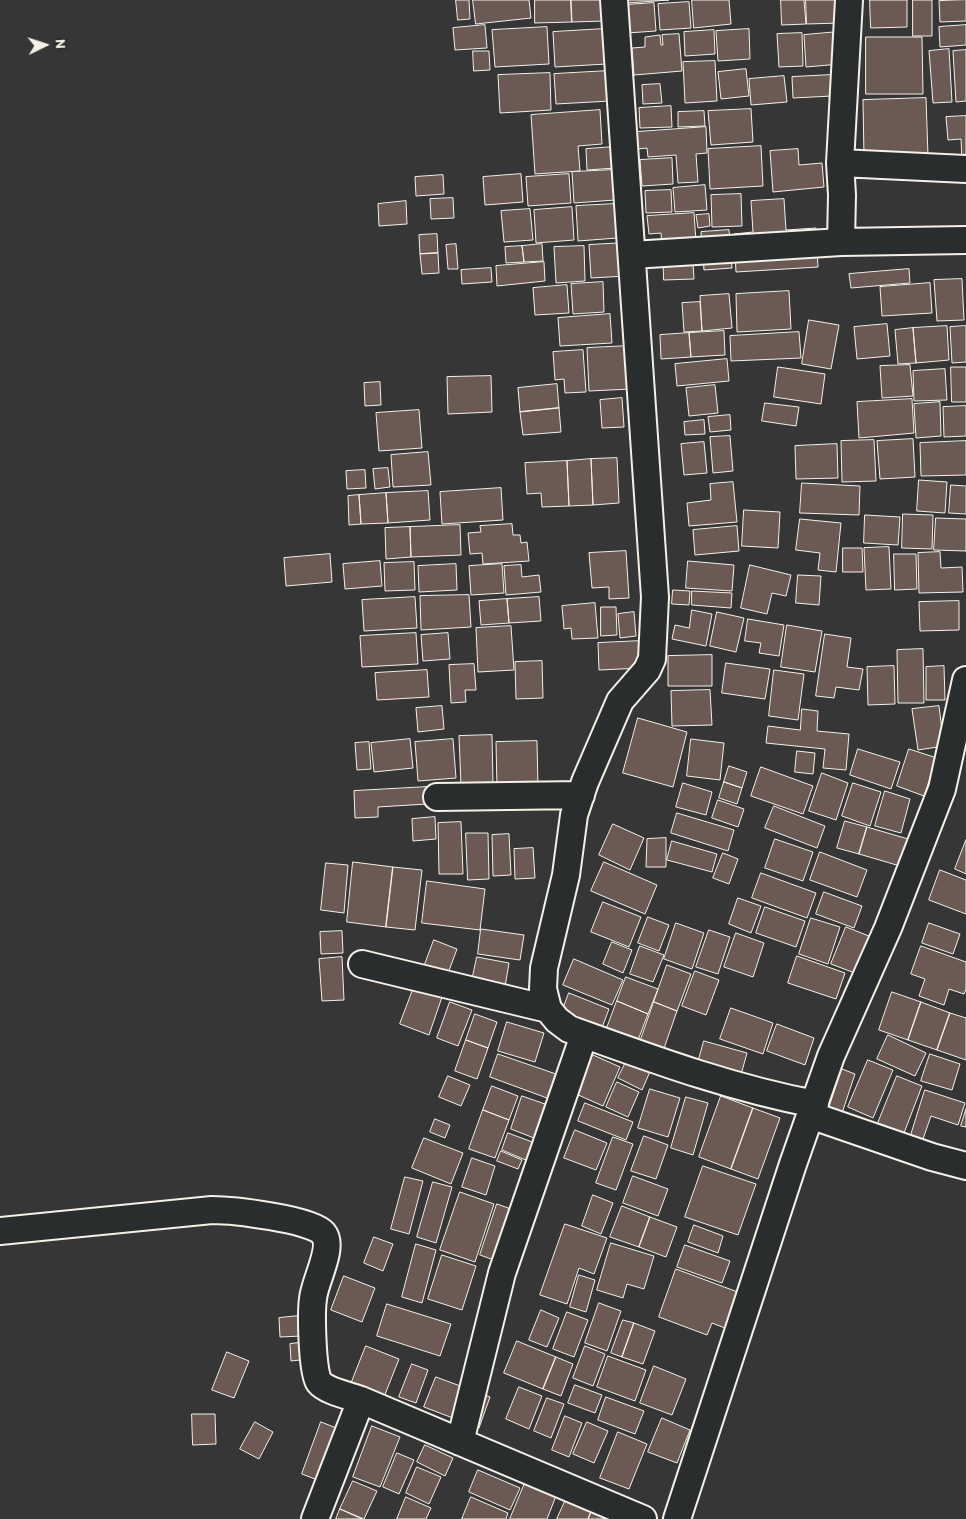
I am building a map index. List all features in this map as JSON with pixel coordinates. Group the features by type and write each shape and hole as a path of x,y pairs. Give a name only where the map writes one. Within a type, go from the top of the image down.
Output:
{"street":[{"path":"614,0 655,597 654,633 652,659 647,670 620,700 585,782 574,815 566,875 544,968 543,989 548,1009 569,1030 712,1079 777,1097 932,1157 966,1166"},
{"path":"841,242 842,195 840,163 849,0"},
{"path":"840,163 966,169"},
{"path":"632,255 841,242 966,240"},
{"path":"677,1519 831,1056 888,928 942,789 966,680"},
{"path":"437,797 581,795"},
{"path":"362,964 548,1009"},
{"path":"460,1442 502,1272 584,1035"},
{"path":"0,1231 212,1210 238,1212 308,1224 323,1233 327,1248 312,1300 316,1378 325,1388 361,1400 643,1519"},
{"path":"315,1519 361,1400"}],"building":[{"path":"456,0 469,0 470,19 458,20"},
{"path":"473,0 529,0 531,18 476,24"},
{"path":"535,0 571,0 572,22 535,23"},
{"path":"571,0 605,0 605,21 572,22"},
{"path":"628,0 669,0 628,3"},
{"path":"692,0 729,0 731,24 694,28"},
{"path":"781,0 804,0 806,24 782,25"},
{"path":"806,0 839,0 840,23 807,24"},
{"path":"870,0 907,0 907,27 871,28"},
{"path":"913,0 932,0 932,36 913,36"},
{"path":"966,0 966,21 940,22 939,1"},
{"path":"689,2 691,28 660,30 658,4"},
{"path":"654,3 656,31 627,33 625,5"},
{"path":"485,25 487,48 455,50 453,28"},
{"path":"966,25 966,45 940,47 939,27"},
{"path":"547,27 549,64 495,67 492,30"},
{"path":"604,29 606,64 555,67 553,32"},
{"path":"749,29 750,59 718,61 716,31"},
{"path":"714,30 715,54 685,56 684,32"},
{"path":"838,32 840,64 806,67 804,35"},
{"path":"802,33 803,66 779,67 777,34"},
{"path":"679,34 682,71 634,75 632,48 645,47 645,37 660,35 661,45 663,45 662,35"},
{"path":"866,37 922,37 923,94 866,94"},
{"path":"949,49 952,102 933,103 929,51"},
{"path":"966,50 966,101 956,102 953,51"},
{"path":"473,51 489,51 490,70 474,71"},
{"path":"715,61 717,101 685,103 683,62"},
{"path":"746,69 749,96 721,99 718,72"},
{"path":"608,71 610,101 556,104 554,74"},
{"path":"550,73 551,110 500,113 498,75"},
{"path":"832,75 832,96 793,98 792,77"},
{"path":"784,76 787,102 751,105 749,79"},
{"path":"660,84 662,103 643,104 642,85"},
{"path":"926,98 928,156 864,158 863,100"},
{"path":"671,106 672,127 640,128 639,108"},
{"path":"751,109 753,142 711,145 708,111"},
{"path":"600,110 602,144 578,146 580,171 535,174 531,115"},
{"path":"704,111 705,126 678,127 678,112"},
{"path":"966,116 966,161 962,161 961,139 948,140 946,117"},
{"path":"706,127 707,153 696,154 698,182 678,183 676,155 648,157 647,148 638,149 637,132"},
{"path":"761,146 763,186 710,189 708,149"},
{"path":"614,147 615,168 587,170 586,149"},
{"path":"798,149 799,165 822,163 824,187 773,192 770,151"},
{"path":"672,158 673,184 642,186 640,160"},
{"path":"613,170 615,200 574,203 572,172"},
{"path":"521,174 523,202 485,205 483,177"},
{"path":"569,174 571,203 528,206 526,177"},
{"path":"443,175 444,194 416,196 415,177"},
{"path":"705,185 707,210 675,212 673,188"},
{"path":"671,190 672,212 646,213 645,191"},
{"path":"741,194 742,226 712,227 711,195"},
{"path":"453,198 454,218 431,219 430,199"},
{"path":"784,199 786,230 816,228 818,267 736,272 734,234 753,232 751,201"},
{"path":"406,201 407,224 379,226 378,204"},
{"path":"615,204 617,238 578,241 576,206"},
{"path":"572,207 574,240 536,243 534,210"},
{"path":"530,209 533,240 504,242 501,211"},
{"path":"694,213 696,242 662,245 661,233 649,234 647,216"},
{"path":"709,214 710,226 698,228 696,215"},
{"path":"729,230 732,268 704,270 701,232"},
{"path":"437,234 438,253 420,254 419,235"},
{"path":"624,243 626,276 591,278 589,245"},
{"path":"456,244 458,269 448,269 446,245"},
{"path":"542,244 543,261 524,262 522,246"},
{"path":"522,246 524,262 506,263 505,247"},
{"path":"584,246 585,281 556,283 554,247"},
{"path":"663,248 693,263 694,279 664,280"},
{"path":"438,253 439,273 422,274 420,254"},
{"path":"544,262 545,281 497,286 496,266"},
{"path":"491,268 492,282 462,284 461,270"},
{"path":"909,269 910,283 851,288 849,274"},
{"path":"962,279 964,320 937,321 934,280"},
{"path":"603,282 604,312 573,314 571,284"},
{"path":"930,283 932,313 882,316 880,287"},
{"path":"567,285 569,313 535,315 533,288"},
{"path":"789,291 791,329 737,332 736,294"},
{"path":"729,294 732,328 702,331 700,296"},
{"path":"700,302 702,331 684,332 682,303"},
{"path":"610,314 612,343 560,346 558,318"},
{"path":"809,320 839,325 831,369 802,364"},
{"path":"887,324 890,356 857,359 854,327"},
{"path":"947,326 949,360 916,363 913,328"},
{"path":"966,326 966,362 952,363 950,327"},
{"path":"913,328 916,363 898,364 895,330"},
{"path":"724,331 725,355 691,357 689,333"},
{"path":"799,332 801,358 731,361 730,336"},
{"path":"689,333 691,357 661,359 660,335"},
{"path":"629,346 631,389 589,391 587,348"},
{"path":"583,350 586,392 565,393 564,379 555,380 553,352"},
{"path":"727,359 729,381 677,386 675,364"},
{"path":"910,365 913,396 882,398 880,366"},
{"path":"778,367 825,374 821,404 774,397"},
{"path":"951,367 966,367 966,402 952,402"},
{"path":"945,369 947,400 914,401 913,371"},
{"path":"491,376 492,412 448,414 447,377"},
{"path":"380,382 381,405 365,406 364,383"},
{"path":"557,384 559,408 520,412 518,388"},
{"path":"715,385 718,413 689,416 686,388"},
{"path":"622,398 624,427 602,428 600,400"},
{"path":"912,399 914,433 859,438 857,402"},
{"path":"940,402 941,436 916,438 914,404"},
{"path":"765,403 799,407 796,426 762,421"},
{"path":"966,406 966,436 944,437 943,407"},
{"path":"559,408 561,432 523,435 520,412"},
{"path":"419,410 422,448 379,451 376,413"},
{"path":"730,415 731,430 710,432 708,417"},
{"path":"704,420 705,434 685,435 684,422"},
{"path":"730,436 733,471 713,473 710,437"},
{"path":"913,439 915,477 880,479 877,441"},
{"path":"874,440 876,481 842,482 841,441"},
{"path":"966,441 966,475 921,476 920,443"},
{"path":"704,442 707,473 684,475 681,444"},
{"path":"837,444 838,478 796,479 795,446"},
{"path":"428,452 431,485 393,487 391,455"},
{"path":"617,458 619,503 593,505 591,459"},
{"path":"591,459 593,505 569,506 567,461"},
{"path":"567,461 569,506 542,507 541,493 527,494 525,463"},
{"path":"388,468 390,487 375,489 373,469"},
{"path":"365,470 366,488 347,489 346,471"},
{"path":"919,480 947,482 945,513 917,511"},
{"path":"733,482 737,522 689,526 687,503 711,500 710,484"},
{"path":"802,483 860,486 859,515 800,513"},
{"path":"951,485 966,486 966,514 949,513"},
{"path":"501,488 503,520 442,524 440,492"},
{"path":"428,491 430,520 388,523 386,493"},
{"path":"386,493 388,523 361,524 359,495"},
{"path":"359,495 361,524 349,525 348,496"},
{"path":"744,510 780,512 778,548 742,546"},
{"path":"903,514 933,515 932,549 902,548"},
{"path":"865,515 900,517 898,545 864,543"},
{"path":"936,518 966,519 966,551 934,550"},
{"path":"800,519 841,523 836,572 818,570 820,553 796,550"},
{"path":"512,524 513,535 520,535 521,543 527,542 529,561 483,564 482,553 470,554 468,533 481,532 480,526"},
{"path":"460,525 461,555 411,557 410,527"},
{"path":"737,526 739,551 695,555 693,530"},
{"path":"410,527 411,557 386,559 385,528"},
{"path":"889,547 891,589 866,590 864,548"},
{"path":"843,548 862,548 863,572 843,572"},
{"path":"626,551 629,598 609,599 609,587 592,588 589,553"},
{"path":"940,552 941,568 962,567 963,592 919,593 918,553"},
{"path":"330,554 332,582 286,586 284,558"},
{"path":"894,554 916,554 917,589 895,590"},
{"path":"380,561 382,586 345,589 343,564"},
{"path":"688,561 734,565 732,591 686,588"},
{"path":"414,562 415,590 385,591 384,563"},
{"path":"456,564 457,590 419,592 418,566"},
{"path":"502,564 504,593 471,595 469,566"},
{"path":"521,565 522,577 539,575 541,592 506,595 504,566"},
{"path":"750,565 791,575 786,596 772,593 767,614 741,608"},
{"path":"798,575 821,576 819,605 796,603"},
{"path":"673,590 690,591 689,605 672,604"},
{"path":"692,591 732,593 731,608 692,605"},
{"path":"469,595 471,627 421,630 420,596"},
{"path":"415,597 417,628 364,631 362,600"},
{"path":"539,597 541,621 509,623 507,599"},
{"path":"507,599 509,623 481,625 479,601"},
{"path":"959,601 959,630 920,631 919,602"},
{"path":"595,603 598,638 572,639 571,628 564,629 562,606"},
{"path":"601,607 616,607 617,635 601,636"},
{"path":"692,610 712,614 706,646 672,639 675,625 689,628"},
{"path":"634,612 636,636 620,638 618,614"},
{"path":"717,612 744,618 736,652 710,646"},
{"path":"748,619 784,625 779,656 759,653 761,643 745,641"},
{"path":"787,625 822,631 815,672 781,667"},
{"path":"511,626 514,670 478,672 476,628"},
{"path":"416,633 418,664 362,667 360,636"},
{"path":"448,633 450,659 423,661 421,635"},
{"path":"825,634 851,638 847,667 863,669 859,690 836,687 834,698 816,696"},
{"path":"641,641 642,668 599,670 598,643"},
{"path":"923,649 924,703 898,703 897,650"},
{"path":"712,655 712,686 668,686 668,656"},
{"path":"542,661 543,698 516,699 515,662"},
{"path":"726,663 770,669 765,699 722,693"},
{"path":"474,664 476,690 465,690 466,702 451,703 449,665"},
{"path":"894,666 895,704 868,705 867,667"},
{"path":"944,666 945,700 926,700 926,667"},
{"path":"427,670 429,697 377,700 375,673"},
{"path":"774,670 804,674 798,720 769,716"},
{"path":"710,690 712,725 672,726 671,691"},
{"path":"442,706 444,729 418,732 416,708"},
{"path":"939,706 944,746 918,750 912,709"},
{"path":"802,709 818,711 817,731 849,734 846,770 823,768 825,749 766,743 768,726 800,730"},
{"path":"638,718 687,732 673,787 623,773"},
{"path":"492,735 493,784 461,785 459,736"},
{"path":"410,739 413,768 374,772 371,743"},
{"path":"453,739 456,778 418,781 415,742"},
{"path":"691,739 724,743 720,780 687,776"},
{"path":"537,741 538,788 497,788 496,742"},
{"path":"369,742 371,769 357,770 355,743"},
{"path":"858,749 900,762 891,789 850,775"},
{"path":"909,749 937,758 924,796 897,786"},
{"path":"797,751 815,753 813,774 795,772"},
{"path":"729,766 747,772 742,788 724,782"},
{"path":"761,767 813,786 803,814 751,796"},
{"path":"822,773 848,783 836,820 809,811"},
{"path":"724,782 742,788 737,804 719,798"},
{"path":"683,783 712,792 706,815 676,807"},
{"path":"853,783 881,792 870,826 842,816"},
{"path":"427,787 427,804 378,807 378,817 355,818 354,791"},
{"path":"885,791 910,799 901,833 875,826"},
{"path":"718,800 744,809 738,827 712,818"},
{"path":"774,806 825,826 817,848 765,828"},
{"path":"677,813 734,830 728,851 671,833"},
{"path":"435,817 436,839 413,841 412,819"},
{"path":"845,821 867,827 859,854 837,848"},
{"path":"461,822 463,874 439,874 438,823"},
{"path":"613,824 644,838 630,870 599,855"},
{"path":"867,827 908,839 900,866 859,854"},
{"path":"466,833 488,833 489,879 468,880"},
{"path":"509,834 511,875 493,876 492,835"},
{"path":"666,838 666,867 646,867 647,839"},
{"path":"775,839 813,852 803,881 765,868"},
{"path":"966,840 966,874 955,869"},
{"path":"672,841 717,854 712,872 667,860"},
{"path":"533,848 535,878 515,879 514,849"},
{"path":"820,852 867,870 857,897 810,880"},
{"path":"723,853 738,859 729,884 713,878"},
{"path":"353,862 393,867 386,927 347,922"},
{"path":"604,862 657,885 645,914 591,891"},
{"path":"326,863 348,865 344,913 321,910"},
{"path":"393,867 422,870 415,930 386,927"},
{"path":"940,870 966,880 966,914 929,900"},
{"path":"761,873 816,893 807,918 752,898"},
{"path":"427,881 485,889 480,930 422,923"},
{"path":"824,892 862,906 854,928 816,914"},
{"path":"738,898 761,906 751,933 729,924"},
{"path":"603,902 641,917 629,947 591,932"},
{"path":"765,907 805,921 796,947 756,933"},
{"path":"648,917 669,925 659,951 638,943"},
{"path":"811,918 840,927 828,964 799,954"},
{"path":"676,923 704,933 692,969 664,959"},
{"path":"929,923 960,934 953,954 922,943"},
{"path":"846,927 874,938 860,975 831,964"},
{"path":"481,929 524,935 520,960 478,954"},
{"path":"709,930 730,937 718,974 696,967"},
{"path":"342,931 343,953 321,954 320,932"},
{"path":"736,933 764,943 753,977 724,967"},
{"path":"434,940 457,949 447,976 424,967"},
{"path":"612,942 632,950 623,973 603,964"},
{"path":"640,946 664,955 653,982 630,974"},
{"path":"921,946 966,962 966,989 964,994 949,989 944,1005 919,996 925,979 911,974"},
{"path":"797,956 845,973 836,999 788,983"},
{"path":"342,957 344,1000 322,1001 319,959"},
{"path":"477,957 509,963 505,987 472,981"},
{"path":"574,959 623,980 612,1005 563,985"},
{"path":"667,965 691,974 677,1011 654,1002"},
{"path":"695,971 719,980 706,1015 682,1006"},
{"path":"626,977 658,989 648,1014 617,1001"},
{"path":"414,987 442,997 429,1035 400,1024"},
{"path":"892,992 921,1002 908,1040 879,1030"},
{"path":"569,993 609,1009 600,1033 560,1017"},
{"path":"617,1001 648,1014 635,1048 604,1036"},
{"path":"450,1002 472,1010 458,1046 437,1038"},
{"path":"654,1002 677,1011 662,1054 639,1045"},
{"path":"921,1002 950,1013 937,1050 908,1040"},
{"path":"731,1008 773,1023 763,1054 720,1039"},
{"path":"950,1013 966,1018 966,1060 937,1050"},
{"path":"475,1014 497,1022 488,1048 466,1040"},
{"path":"507,1022 544,1033 535,1062 498,1051"},
{"path":"777,1024 814,1038 805,1065 767,1051"},
{"path":"888,1035 926,1053 915,1076 877,1059"},
{"path":"466,1040 488,1048 477,1079 455,1071"},
{"path":"704,1041 747,1053 739,1082 696,1070"},
{"path":"498,1054 556,1074 547,1098 490,1077"},
{"path":"930,1054 960,1064 952,1090 921,1081"},
{"path":"593,1055 620,1067 603,1106 576,1094"},
{"path":"629,1056 652,1067 642,1090 618,1078"},
{"path":"868,1060 893,1070 873,1118 848,1107"},
{"path":"842,1069 855,1074 840,1119 827,1114"},
{"path":"448,1076 470,1085 461,1106 439,1097"},
{"path":"897,1076 922,1086 904,1133 878,1123"},
{"path":"617,1082 639,1092 628,1117 606,1107"},
{"path":"492,1086 518,1096 509,1120 483,1110"},
{"path":"650,1089 680,1098 668,1137 638,1128"},
{"path":"925,1090 965,1103 958,1125 931,1116 923,1139 911,1135"},
{"path":"522,1096 545,1104 534,1138 511,1129"},
{"path":"721,1096 753,1108 731,1169 699,1157"},
{"path":"686,1097 708,1103 693,1155 671,1148"},
{"path":"585,1103 633,1122 626,1140 578,1121"},
{"path":"753,1108 780,1118 758,1179 731,1169"},
{"path":"966,1109 966,1127 961,1126"},
{"path":"483,1110 509,1120 495,1158 469,1149"},
{"path":"435,1119 450,1125 445,1138 430,1132"},
{"path":"575,1130 607,1143 596,1170 564,1158"},
{"path":"508,1133 535,1143 528,1161 502,1150"},
{"path":"644,1136 668,1145 656,1179 631,1171"},
{"path":"613,1137 633,1144 616,1190 596,1183"},
{"path":"424,1138 463,1153 451,1184 412,1168"},
{"path":"501,1151 522,1160 518,1169 497,1161"},
{"path":"472,1158 495,1166 486,1195 462,1187"},
{"path":"703,1166 756,1184 738,1235 685,1217"},
{"path":"633,1176 668,1189 658,1216 623,1203"},
{"path":"405,1177 423,1181 409,1234 391,1229"},
{"path":"433,1182 452,1187 436,1243 417,1237"},
{"path":"460,1192 494,1204 475,1262 440,1250"},
{"path":"593,1195 613,1203 601,1234 582,1226"},
{"path":"497,1204 511,1209 494,1260 480,1255"},
{"path":"622,1206 650,1217 639,1247 610,1237"},
{"path":"650,1217 677,1227 666,1257 639,1247"},
{"path":"565,1224 607,1238 594,1274 579,1268 567,1304 540,1295"},
{"path":"694,1225 723,1236 718,1253 688,1242"},
{"path":"374,1237 393,1244 383,1271 364,1263"},
{"path":"611,1243 654,1256 644,1289 627,1284 623,1298 597,1290"},
{"path":"416,1244 436,1250 422,1303 402,1297"},
{"path":"685,1245 730,1261 722,1283 677,1267"},
{"path":"442,1255 476,1266 462,1310 428,1299"},
{"path":"676,1269 743,1294 730,1330 712,1323 707,1335 659,1317"},
{"path":"579,1275 595,1280 586,1312 570,1307"},
{"path":"344,1276 375,1288 362,1322 331,1310"},
{"path":"599,1303 621,1311 607,1351 585,1343"},
{"path":"387,1304 451,1324 440,1356 377,1336"},
{"path":"541,1310 559,1318 547,1347 529,1340"},
{"path":"567,1312 588,1320 574,1357 553,1349"},
{"path":"299,1316 301,1336 280,1337 279,1318"},
{"path":"623,1320 634,1323 622,1357 611,1353"},
{"path":"634,1323 655,1331 643,1364 622,1357"},
{"path":"517,1341 556,1357 543,1389 504,1373"},
{"path":"308,1342 309,1359 291,1361 290,1344"},
{"path":"366,1346 399,1359 384,1397 351,1384"},
{"path":"585,1346 605,1354 593,1386 573,1378"},
{"path":"227,1352 249,1361 234,1398 212,1390"},
{"path":"608,1356 646,1370 635,1401 597,1387"},
{"path":"556,1357 573,1364 561,1396 543,1389"},
{"path":"412,1364 428,1370 416,1403 399,1397"},
{"path":"654,1366 686,1379 672,1415 640,1403"},
{"path":"436,1377 490,1397 479,1428 424,1407"},
{"path":"575,1385 602,1395 595,1413 568,1403"},
{"path":"519,1387 542,1396 529,1429 506,1419"},
{"path":"606,1397 644,1411 635,1434 598,1420"},
{"path":"547,1398 564,1404 551,1438 534,1431"},
{"path":"192,1414 215,1414 216,1444 193,1445"},
{"path":"565,1416 582,1423 569,1457 552,1450"},
{"path":"662,1418 690,1430 677,1463 648,1452"},
{"path":"255,1422 273,1432 259,1459 240,1449"},
{"path":"321,1422 339,1429 320,1481 302,1474"},
{"path":"587,1422 608,1431 594,1463 573,1454"},
{"path":"372,1426 400,1437 380,1487 353,1477"},
{"path":"618,1432 647,1444 629,1489 600,1478"},
{"path":"425,1445 453,1458 445,1476 417,1462"},
{"path":"397,1453 414,1460 399,1494 383,1487"},
{"path":"417,1467 441,1477 429,1504 406,1493"},
{"path":"478,1470 520,1488 510,1510 469,1492"},
{"path":"353,1481 377,1491 364,1519 340,1509"},
{"path":"525,1483 556,1496 547,1519 510,1519"},
{"path":"406,1497 431,1508 426,1519 397,1519"},
{"path":"471,1497 508,1513 506,1519 462,1519"},
{"path":"567,1497 593,1508 588,1519 557,1519"},
{"path":"593,1508 610,1519 588,1519"},
{"path":"340,1509 362,1519 336,1519"}]}
